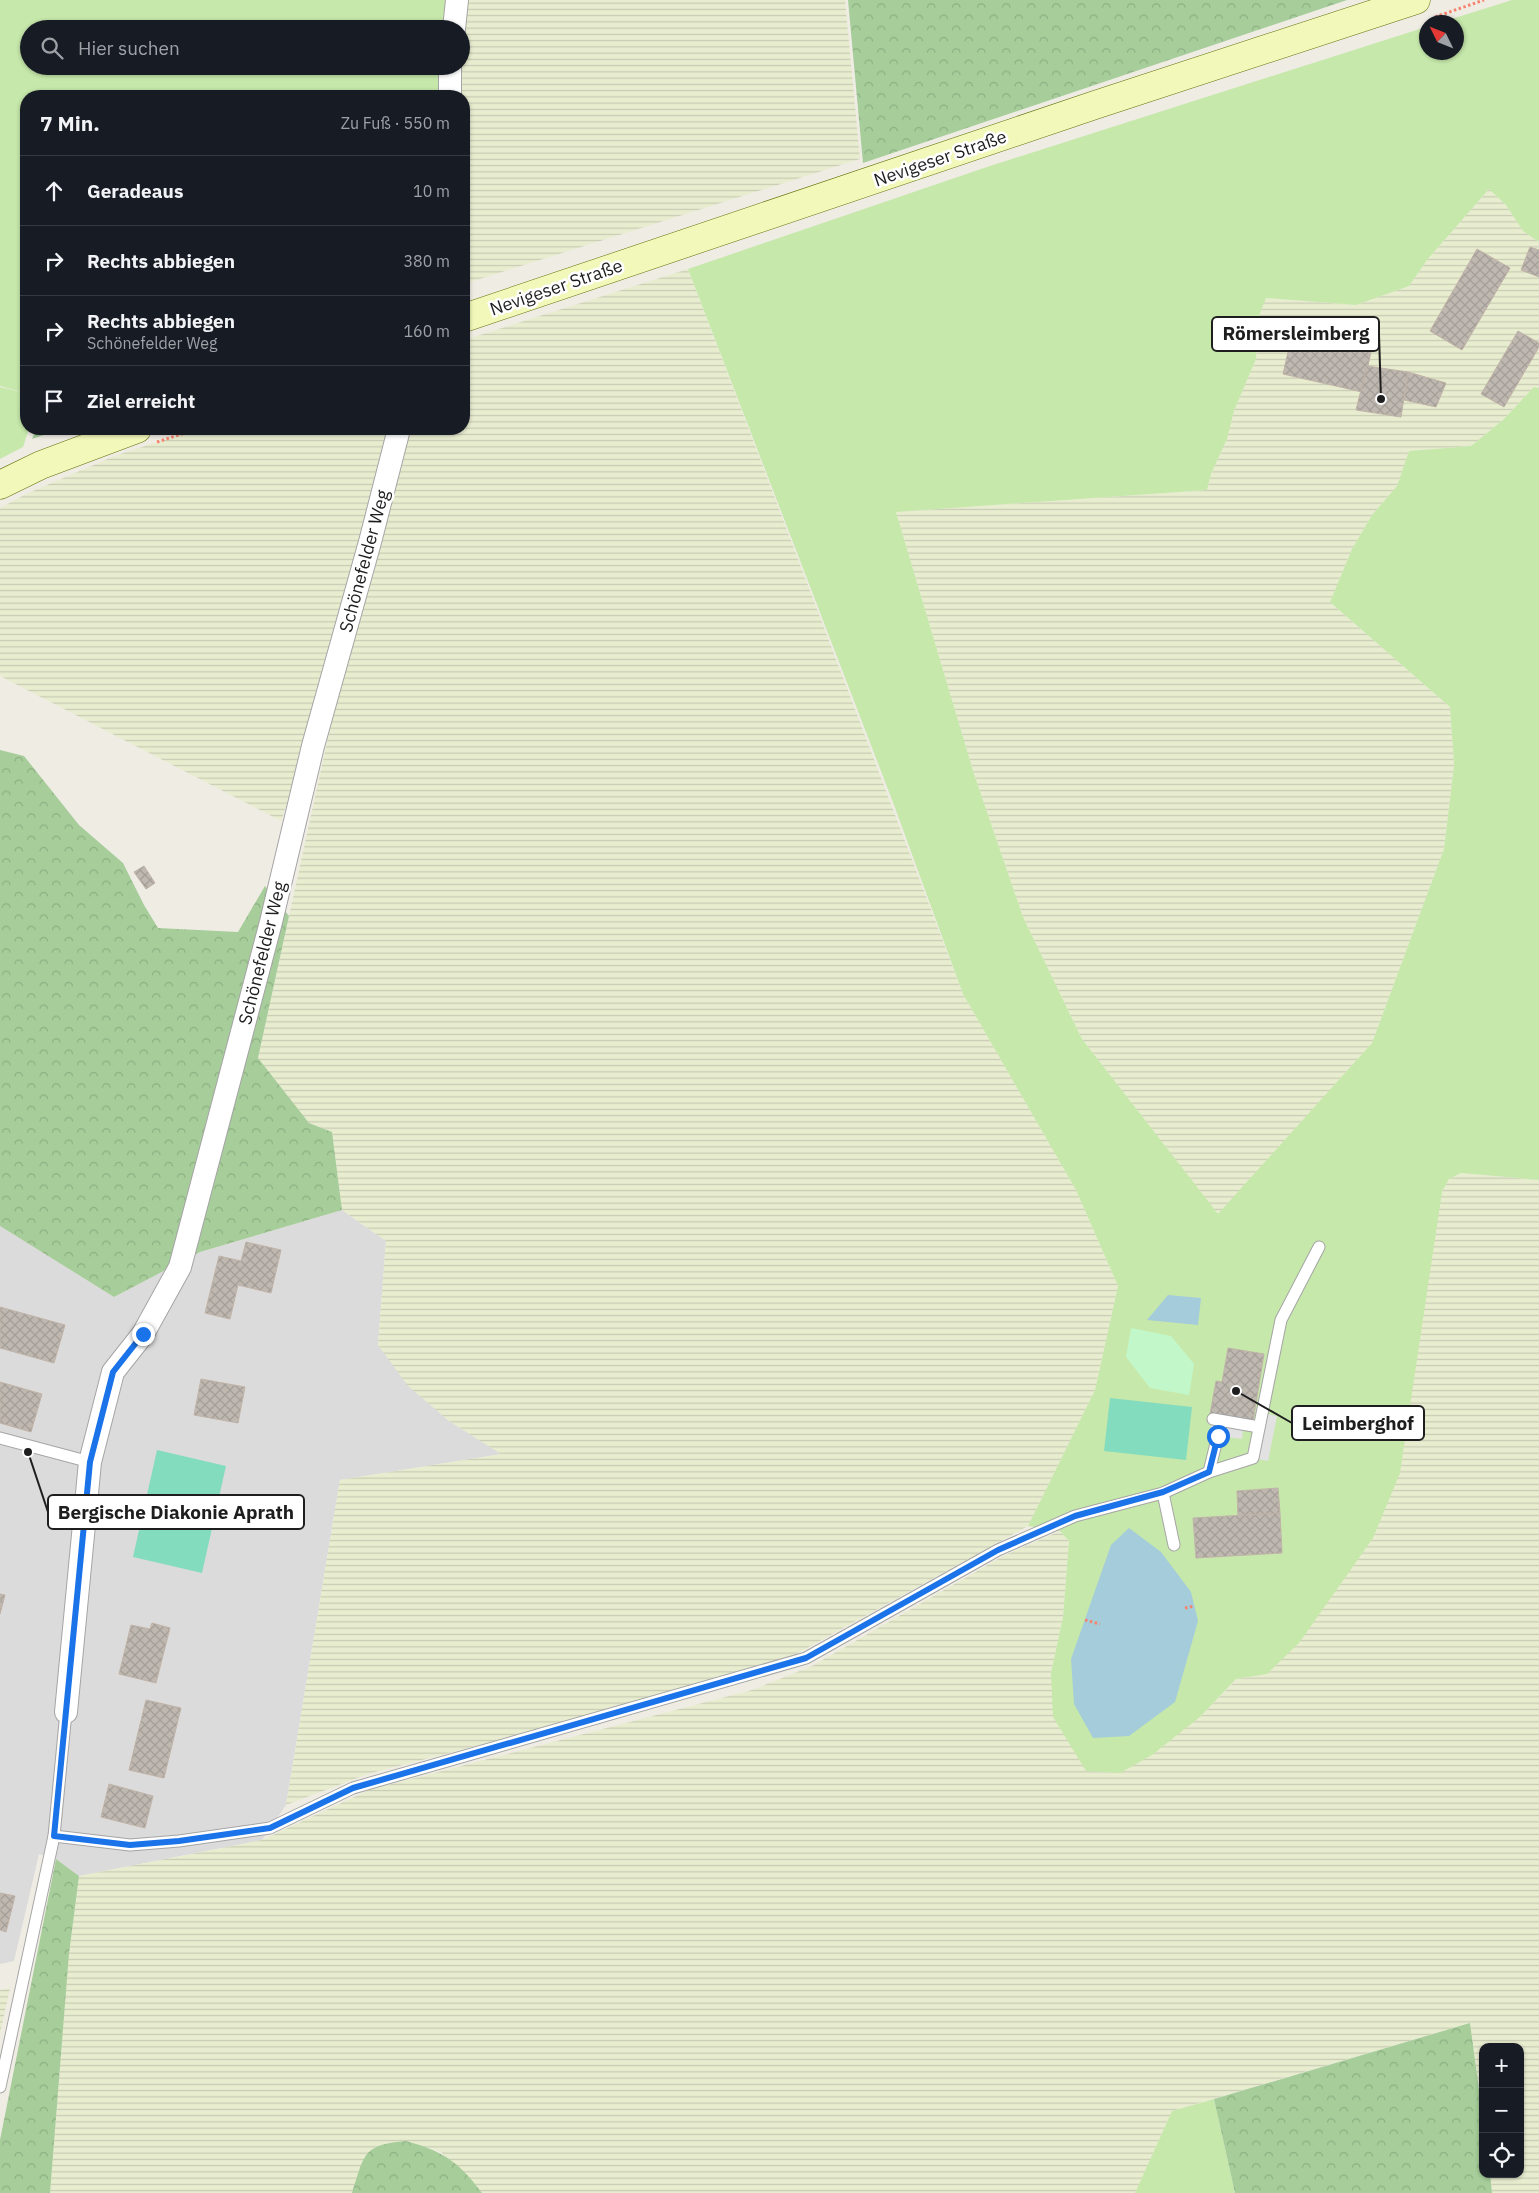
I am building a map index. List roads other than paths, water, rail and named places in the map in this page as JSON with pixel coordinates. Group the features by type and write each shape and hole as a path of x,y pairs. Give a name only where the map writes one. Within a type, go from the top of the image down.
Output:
{"main road":[{"name":"Nevigeser Straße","path":"470,315 1095,105 1416,0"},
{"path":"0,485 41,465 121,435"}],"street":[{"path":"455,20 457,0"},
{"path":"450,75 450,90"},
{"name":"Schönefelder Weg","path":"66,1712 90,1462 113,1372 143,1334 180,1267 271,922 313,746 370,542 397,435"}],"lane":[{"path":"54,1836 130,1845 179,1841 270,1828 353,1788 806,1658 998,1550 1075,1516 1163,1492 1209,1472 1253,1458 1281,1320 1319,1248"},
{"path":"1213,1419 1259,1427"},
{"path":"1209,1472 1218,1436"},
{"path":"0,1438 90,1462"},
{"path":"1163,1492 1174,1545"},
{"name":"Schönefelder Weg","path":"0,2088 54,1836 66,1712"}],"water":[{"path":"1168,1295 1201,1298 1198,1325 1147,1320"},
{"path":"1129,1528 1161,1552 1191,1592 1198,1621 1175,1702 1129,1736 1093,1738 1074,1704 1071,1659 1111,1545"}],"place":[{"name":"Römersleimberg","path":"1381,399"},
{"name":"Leimberghof","path":"1236,1391"},
{"name":"Bergische Diakonie Aprath","path":"28,1452"}]}
